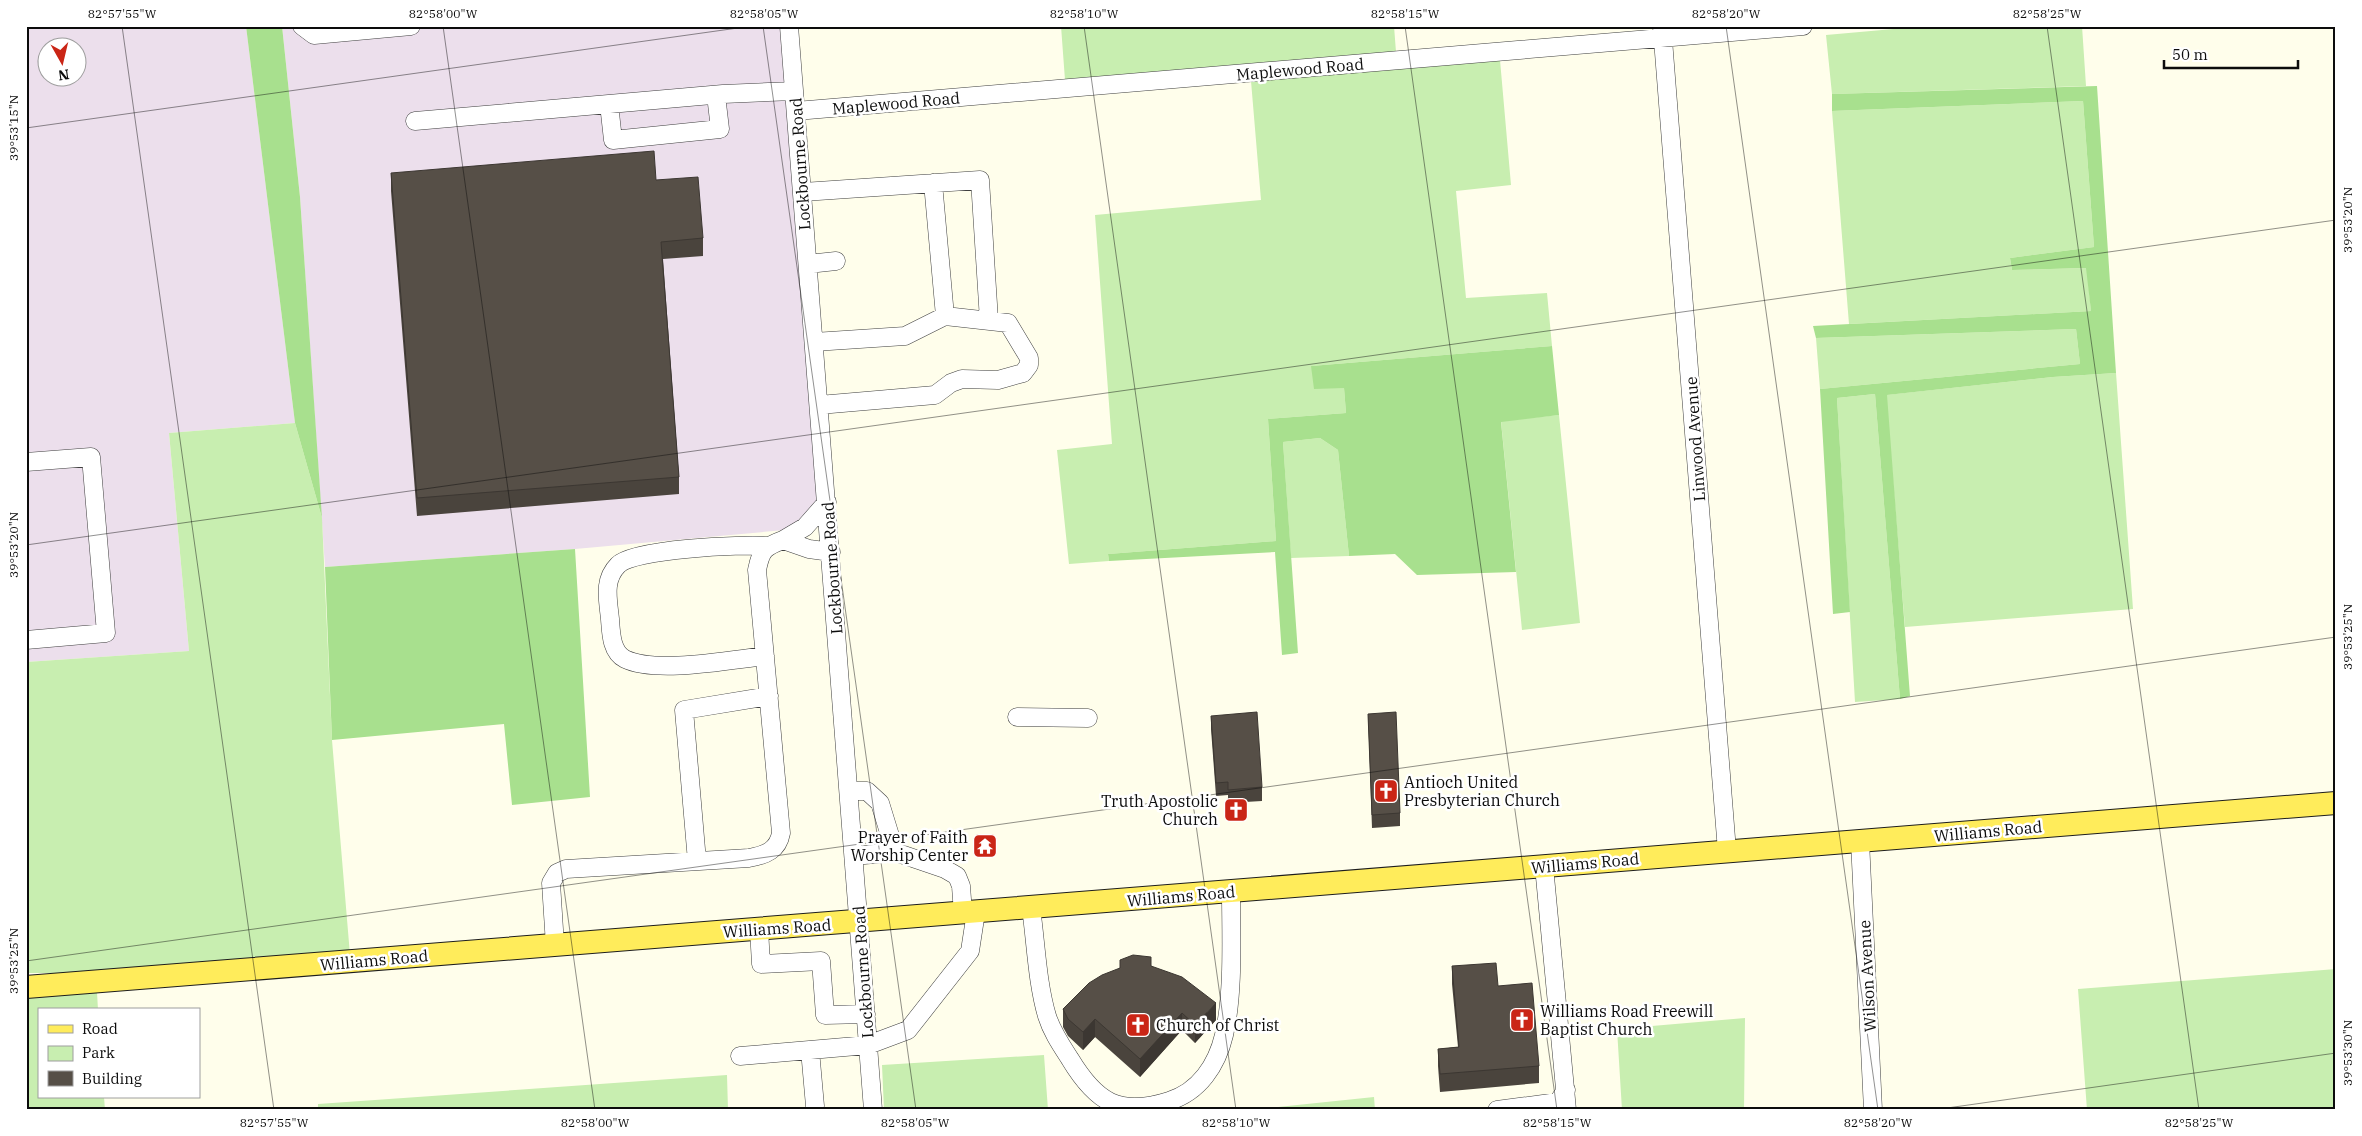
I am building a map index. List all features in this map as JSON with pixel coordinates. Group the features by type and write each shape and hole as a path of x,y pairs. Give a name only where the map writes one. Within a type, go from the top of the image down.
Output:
{"main road":[{"name":"Williams Road","path":"26,987 2336,803"}],"street":[{"path":"302,26 314,35 411,26"},
{"name":"Lockbourne Road","path":"789,26 873,1110"},
{"name":"Maplewood Road","path":"796,111 1663,32 1803,26"},
{"name":"Linwood Avenue","path":"1663,32 1727,852"},
{"path":"415,121 716,94 794,91"},
{"path":"609,104 613,140 720,129 716,94"},
{"path":"802,192 980,180 989,320"},
{"path":"933,183 945,316"},
{"path":"808,264 836,261"},
{"path":"814,342 905,336 945,316 1008,323 1029,358 1029,364 1023,374 998,380 962,379 951,383 936,395 819,404"},
{"path":"26,462 91,457 106,633 26,640"},
{"path":"555,945 551,889 558,873 566,869 761,856 773,850 779,842 781,833 757,570 760,554 775,543 805,527 827,502"},
{"path":"765,656 656,666 624,659 612,644 606,584 618,564 636,555 775,543 831,552"},
{"path":"697,861 684,710 769,696"},
{"path":"1017,717 1088,718"},
{"path":"849,791 867,791 880,803 895,852"},
{"name":"Wilson Avenue","path":"1860,842 1873,1110"},
{"path":"740,1056 868,1045 908,1030 970,951 970,912 957,876 945,869 895,852 854,856"},
{"path":"1544,866 1567,1110"},
{"path":"1031,908 1042,994 1047,1016 1054,1034 1080,1076 1093,1092 1106,1101 1123,1108 1144,1107 1176,1099 1192,1090 1206,1076 1224,1035 1229,989 1231,892"},
{"path":"758,929 761,964 822,961 825,1015 866,1014"},
{"path":"810,1050 815,1106"},
{"path":"1497,1110 1542,1107 1558,1102 1566,1090"}],"shaded area":[{"path":"26,26 246,26 295,423 169,433 189,651 26,662"},
{"path":"282,26 790,26 829,526 575,549 325,567 300,197"}],"green space":[{"path":"246,26 282,26 300,197 322,518 295,423"},
{"path":"1061,26 1394,26 1396,52 1065,80"},
{"path":"1927,26 2082,26 2086,86 1832,94 1826,35"},
{"path":"1500,60 1511,185 1456,191 1466,298 1547,293 1552,346 1311,366 1344,388 1346,413 1268,419 1276,541 1108,554 1109,561 1069,564 1057,450 1112,444 1095,215 1261,200 1251,81"},
{"path":"2097,86 2116,373 2053,377 1887,395 1910,696 1900,699 1875,394 1837,398 1850,612 1833,614 1820,389 2080,364 2076,329 1816,338 1813,326 2091,311 2086,268 2012,270 2010,258 2094,247 2083,101 1832,111 1832,94"},
{"path":"2083,101 2094,247 2010,258 2012,270 2087,268 2091,311 1849,324 1832,111"},
{"path":"2076,329 2080,364 1820,389 1816,338"},
{"path":"1552,346 1559,415 1501,422 1516,572 1417,575 1395,554 1349,556 1338,450 1320,438 1283,442 1298,653 1282,655 1275,552 1109,561 1108,554 1276,541 1268,419 1346,413 1344,388 1314,389 1311,366"},
{"path":"2116,373 2133,609 1905,627 1886,395 2053,377"},
{"path":"1875,394 1900,699 1855,702 1837,398"},
{"path":"1559,415 1580,623 1522,630 1501,421"},
{"path":"295,423 322,518 332,740 350,955 95,973 26,973 26,662 189,651 169,433"},
{"path":"1320,438 1338,450 1349,556 1291,558 1283,442"},
{"path":"575,549 590,797 512,805 504,724 332,740 325,567"},
{"path":"2336,969 2336,1110 2087,1110 2078,989"},
{"path":"97,992 98,1008 38,1008 38,1098 104,1098 105,1110 26,1110 26,998"},
{"path":"1745,1018 1744,1110 1622,1110 1617,1029"},
{"path":"1044,1055 1048,1110 884,1110 882,1065"},
{"path":"727,1075 728,1110 318,1110 318,1104"},
{"path":"1374,1097 1375,1110 1278,1110 1278,1107"}],"building":[{"path":"654,151 656,180 698,177 703,238 661,242 679,477 417,498 391,173"},
{"path":"1257,712 1262,787 1228,790 1228,782 1216,783 1211,716"},
{"path":"1396,712 1400,813 1372,815 1368,714"},
{"name":"Church of Christ","path":"1133,955 1151,957 1151,966 1182,977 1216,1003 1195,1025 1182,1013 1140,1059 1095,1019 1083,1032 1068,1019 1063,1009 1089,983 1102,975 1120,968 1120,960"},
{"path":"1496,963 1498,986 1532,983 1539,1066 1440,1074 1438,1049 1459,1047 1452,966"}],"place":[{"name":"Antioch United Presbyterian Church","path":"1386,791"},
{"name":"Truth Apostolic Church","path":"1236,810"},
{"name":"Prayer of Faith Worship Center","path":"985,846"},
{"name":"Williams Road Freewill Baptist Church","path":"1522,1020"},
{"name":"Church of Christ","path":"1138,1025"}]}
